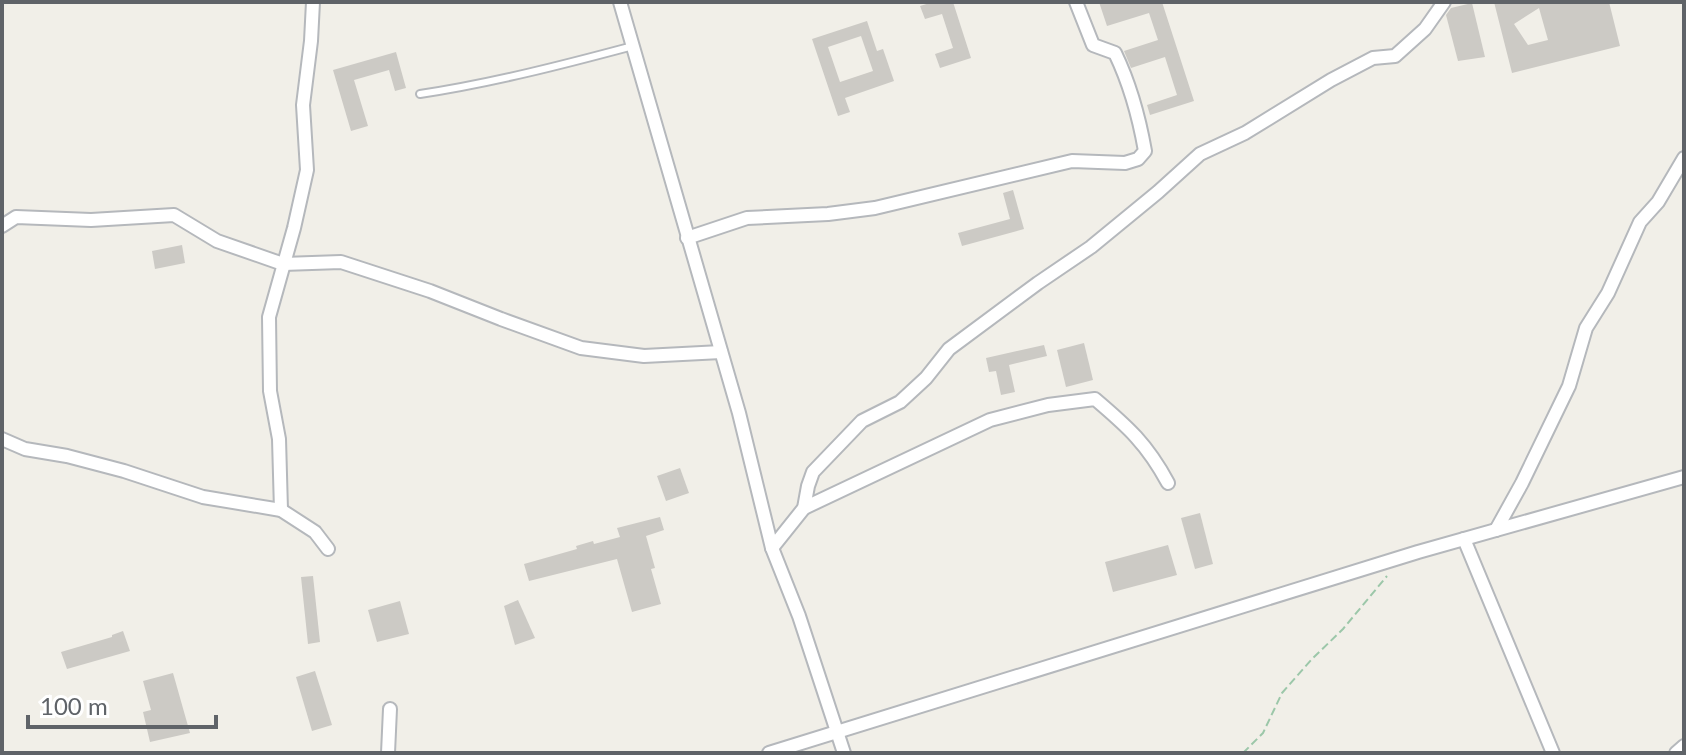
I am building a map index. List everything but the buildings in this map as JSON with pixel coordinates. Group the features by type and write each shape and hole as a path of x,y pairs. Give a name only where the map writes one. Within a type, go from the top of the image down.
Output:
{"street":[{"path":"281,510 279,439 270,391 269,317 307,170 303,105 313,2"},
{"path":"620,2 739,413 772,548 799,616 844,753"},
{"path":"687,238 747,218 875,208 1072,161 1125,163 1138,159 1145,151 1127,77 1115,53 1093,45 1076,2"},
{"path":"804,508 813,472 862,421 900,402 926,378 949,349 1091,247 1200,154 1245,133 1373,58 1395,56 1425,29 1444,2"},
{"path":"1496,530 1569,386 1586,328 1608,293 1640,222 1658,202 1684,158"},
{"path":"2,226 16,217 91,220 174,215 217,241 283,264 341,262 430,291 581,348 644,356 721,352"},
{"path":"772,548 804,508 990,420 1048,405 1095,399 1128,427 1154,457 1168,483"},
{"path":"2,439 25,449 124,471 203,497 281,510 315,532 328,549"},
{"path":"769,753 1464,539 1684,477"},
{"path":"1464,539 1553,753"},
{"path":"388,753 390,709"},
{"path":"1676,753 1684,746"}],"lane":[{"path":"420,94 487,83 633,46"}],"path":[{"path":"1243,753 1263,733 1282,693 1343,629 1387,576"}]}
